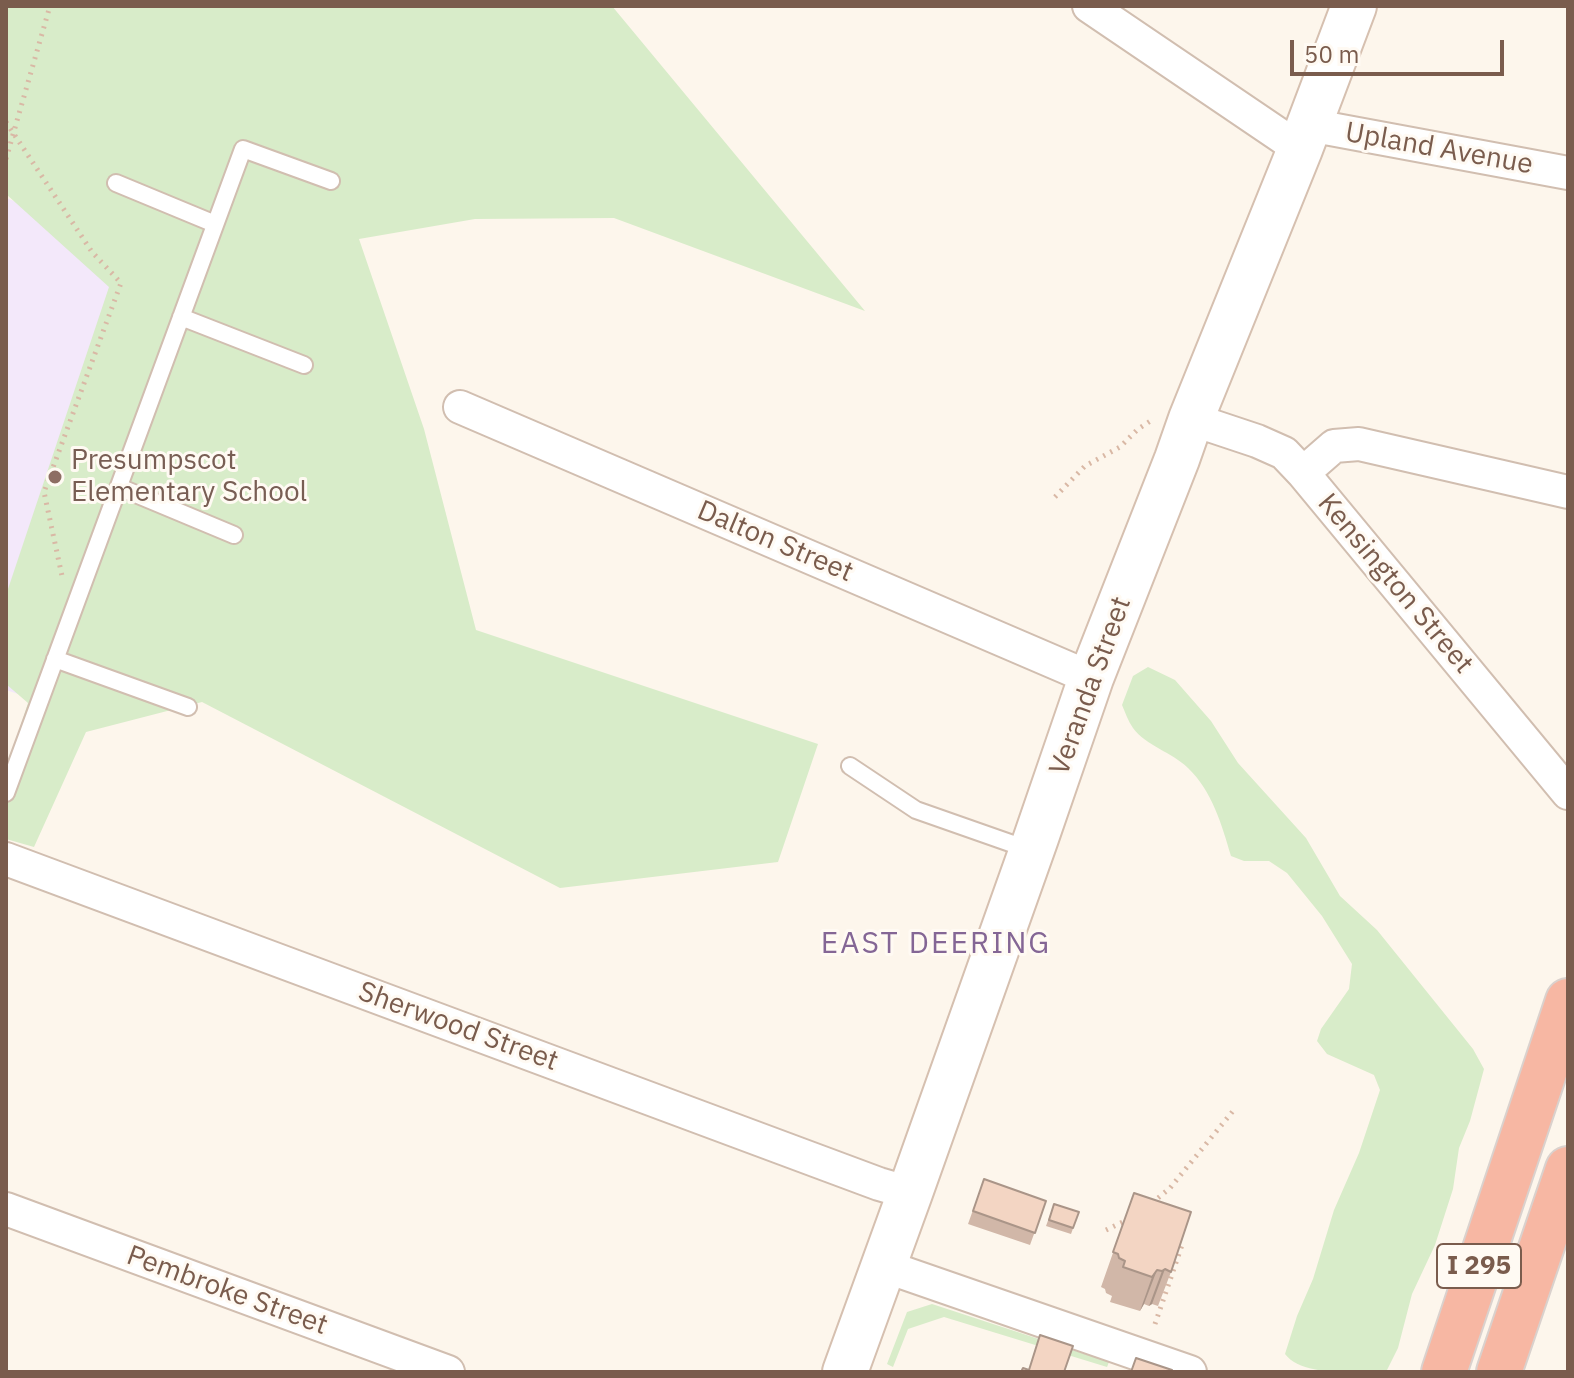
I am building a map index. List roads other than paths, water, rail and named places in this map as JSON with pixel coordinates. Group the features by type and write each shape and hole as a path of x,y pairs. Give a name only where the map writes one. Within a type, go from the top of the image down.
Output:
{"highway":[{"name":"I 295","path":"1444,1372 1568,1001"},
{"name":"I 295","path":"1499,1372 1568,1169"}],"main road":[{"name":"Veranda Street","path":"845,1372 1095,668 1177,459 1172,419 1305,137 1354,6"}],"street":[{"path":"1089,6 1305,137"},
{"name":"Upland Avenue","path":"1305,137 1568,173"},
{"name":"Dalton Street","path":"460,407 1095,668"},
{"name":"Kensington Street","path":"1172,419 1257,441 1284,453 1568,793"},
{"path":"1303,473 1334,446 1359,444 1568,492"},
{"name":"Sherwood Street","path":"6,859 910,1193"},
{"name":"Pembroke Street","path":"6,1209 448,1372"},
{"path":"884,1266 1190,1372"}],"lane":[{"path":"6,793 243,149 331,181"},
{"path":"116,183 215,224"},
{"path":"181,317 304,365"},
{"path":"119,487 234,535"},
{"path":"55,659 188,707"},
{"path":"850,766 916,810 1031,851"}],"place":[{"name":"Presumpscot Elementary School","path":"55,477"}],"district":[{"name":"EAST DEERING","path":"936,944"}]}
